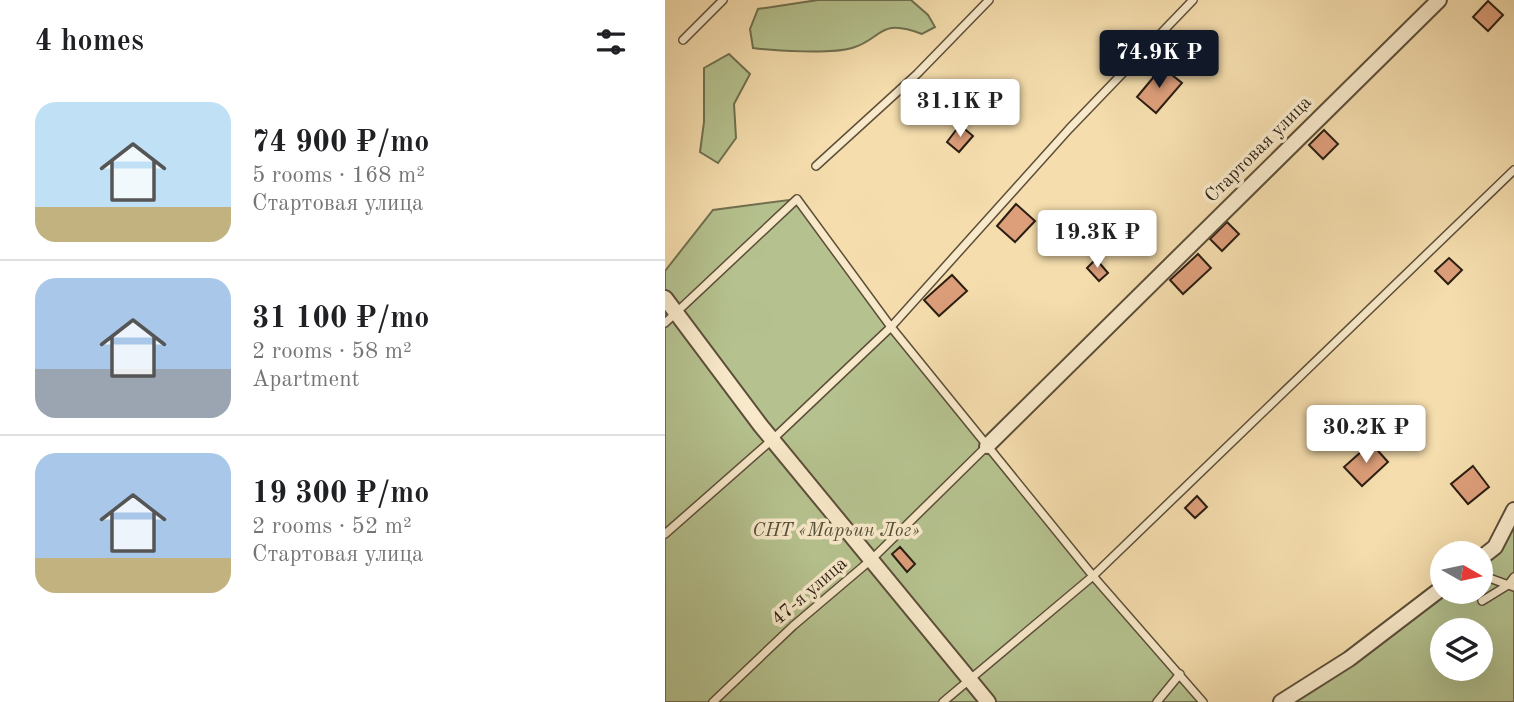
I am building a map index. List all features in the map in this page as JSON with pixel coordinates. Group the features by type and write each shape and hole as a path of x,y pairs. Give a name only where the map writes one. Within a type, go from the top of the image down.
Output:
{"street":[{"name":"Стартовая улица","path":"987,446 1439,0"},
{"path":"665,298 773,439 988,702"},
{"path":"1493,549 1514,510"},
{"path":"1281,702 1349,659 1430,597"}],"lane":[{"path":"683,40 723,0"},
{"path":"816,166 917,74 989,0"},
{"path":"665,534 773,439 891,327 1069,129 1193,0"},
{"path":"943,702 1093,576 1514,170"},
{"path":"665,323 797,199 891,327 987,446 1093,576 1203,702"},
{"name":"47-я улица","path":"713,702 793,626 872,559 987,446"},
{"path":"1493,595 1511,586 1514,577"},
{"path":"1493,579 1511,586"},
{"path":"1157,702 1180,674"}],"green space":[{"path":"818,0 911,0 928,15 935,27 922,34 908,29 889,29 862,44 843,50 753,48 750,29 758,9"},
{"path":"729,54 750,74 734,104 736,138 718,163 700,152 704,122 704,68"},
{"name":"СНТ «Марьин Лог»","path":"797,199 987,446 1203,702 665,702 665,271 713,210"},
{"path":"1514,510 1514,702 1281,702 1430,600 1430,604 1493,604 1493,541"}],"building":[{"path":"1488,1 1503,15 1488,31 1473,17"},
{"path":"1162,67 1182,83 1156,113 1137,97"},
{"path":"960,125 973,136 959,152 947,142"},
{"path":"1324,130 1338,144 1323,159 1309,145"},
{"path":"1016,204 1035,221 1015,242 997,226"},
{"path":"1227,222 1239,234 1222,251 1210,239"},
{"path":"1198,254 1211,268 1183,294 1170,280"},
{"path":"1449,258 1462,270 1448,284 1435,271"},
{"path":"1096,259 1108,273 1099,281 1087,268"},
{"path":"952,275 967,291 939,316 924,300"},
{"path":"1371,443 1388,462 1362,486 1344,467"},
{"path":"1473,466 1489,487 1468,504 1451,484"},
{"path":"1197,496 1207,507 1195,518 1185,508"},
{"path":"900,547 915,564 907,572 892,554"}]}
